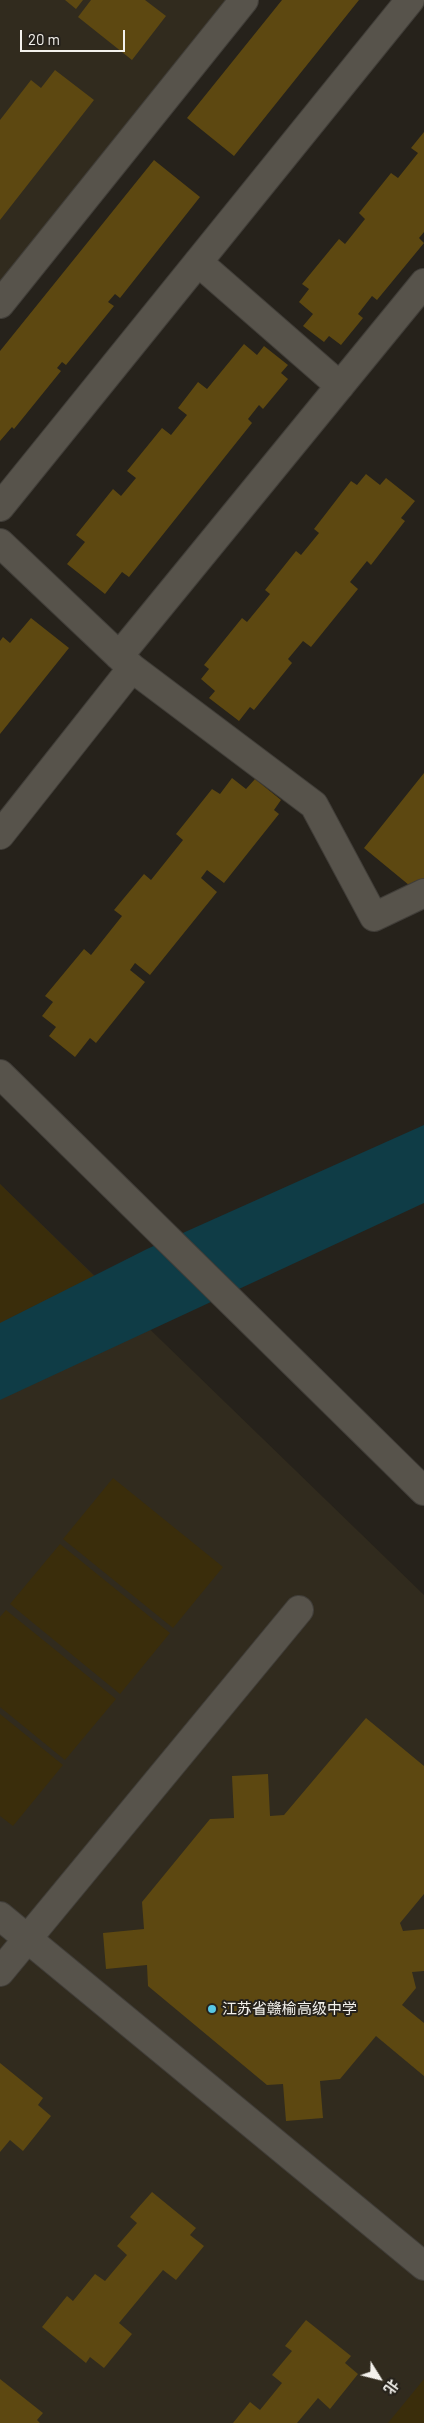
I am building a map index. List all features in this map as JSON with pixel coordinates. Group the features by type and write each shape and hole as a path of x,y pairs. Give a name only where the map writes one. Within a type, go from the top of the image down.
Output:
{"street":[{"path":"0,304 244,0"},
{"path":"0,507 410,0"},
{"path":"198,262 340,386"},
{"path":"0,835 126,662 340,386 424,283"},
{"path":"0,543 126,662 314,805 374,917 424,893"},
{"path":"0,1074 424,1491"},
{"path":"0,1972 299,1610"},
{"path":"0,1916 424,2266"}],"shaded area":[{"path":"0,0 234,0 0,294"},
{"name":"江苏省赣榆高级中学","path":"0,1184 424,1595 424,2423 0,2423"},
{"path":"0,1184 94,1276 0,1323"},
{"path":"113,1478 223,1567 173,1628 63,1539"},
{"path":"60,1544 170,1633 120,1694 10,1604"},
{"path":"6,1610 116,1699 65,1760 0,1707 0,1617"},
{"path":"0,1714 63,1765 13,1826 0,1816"},
{"path":"424,2379 424,2423 388,2423"}],"water":[{"path":"424,1125 424,1203 0,1400 0,1323 147,1249"}],"building":[{"path":"65,0 83,0 76,9"},
{"path":"91,0 145,0 166,16 132,60 78,17"},
{"path":"282,0 359,0 234,156 187,118"},
{"path":"55,70 94,100 0,220 0,120 31,80 41,88"},
{"path":"424,132 424,232 419,238 424,243 377,300 372,296 358,314 363,318 341,345 329,336 324,342 303,326 313,314 299,302 309,289 302,284 339,239 345,244 365,219 359,213 391,173 398,178 418,153 411,148"},
{"path":"154,160 200,197 120,298 115,294 108,302 114,306 66,365 62,362 57,368 61,371 14,429 12,427 0,441 0,351"},
{"path":"244,344 257,355 264,346 288,365 281,373 288,379 263,409 259,405 248,419 252,423 129,577 122,572 105,594 67,564 85,542 76,535 113,489 121,496 136,478 127,471 162,428 171,435 187,415 178,408 198,382 207,389"},
{"path":"366,474 380,485 386,478 415,501 401,518 405,521 371,565 367,561 350,582 358,589 311,647 303,641 288,659 292,663 254,710 250,707 239,721 209,698 215,691 201,679 209,669 204,665 242,618 247,622 270,594 265,590 296,551 301,555 319,533 314,529 351,481 357,485"},
{"path":"31,618 69,648 0,734 0,641 3,637 10,643"},
{"path":"424,773 424,879 415,890 364,848"},
{"path":"232,778 246,789 255,779 281,800 274,810 279,814 224,883 207,870 201,878 217,892 150,975 135,963 130,970 145,982 96,1043 90,1038 75,1057 49,1036 56,1027 42,1016 53,1002 45,996 84,949 91,955 122,916 114,910 144,874 151,880 183,840 176,834 212,789 220,794"},
{"path":"366,1718 424,1766 424,1894 400,1923 403,1931 424,1929 424,1971 412,1972 416,1988 402,2005 424,2023 424,2076 376,2036 340,2079 320,2081 323,2118 286,2121 283,2084 267,2085 148,1986 147,1965 106,1969 103,1933 144,1929 142,1902 210,1819 234,1818 232,1776 268,1774 270,1816 284,1815"},
{"path":"0,2063 43,2098 38,2105 51,2116 23,2151 10,2140 0,2152"},
{"path":"152,2192 196,2228 190,2235 204,2246 176,2280 163,2270 119,2323 132,2334 104,2368 90,2357 86,2363 42,2327 67,2296 73,2301 95,2274 105,2281 127,2255 117,2246 137,2223 130,2217"},
{"path":"306,2320 351,2356 345,2363 358,2374 330,2409 318,2398 297,2423 233,2423 250,2402 260,2410 282,2383 272,2375 292,2351 285,2346"},
{"path":"0,2379 43,2413 37,2420 40,2423 0,2423"}],"place":[{"name":"江苏省赣榆高级中学","path":"212,2009"}]}
